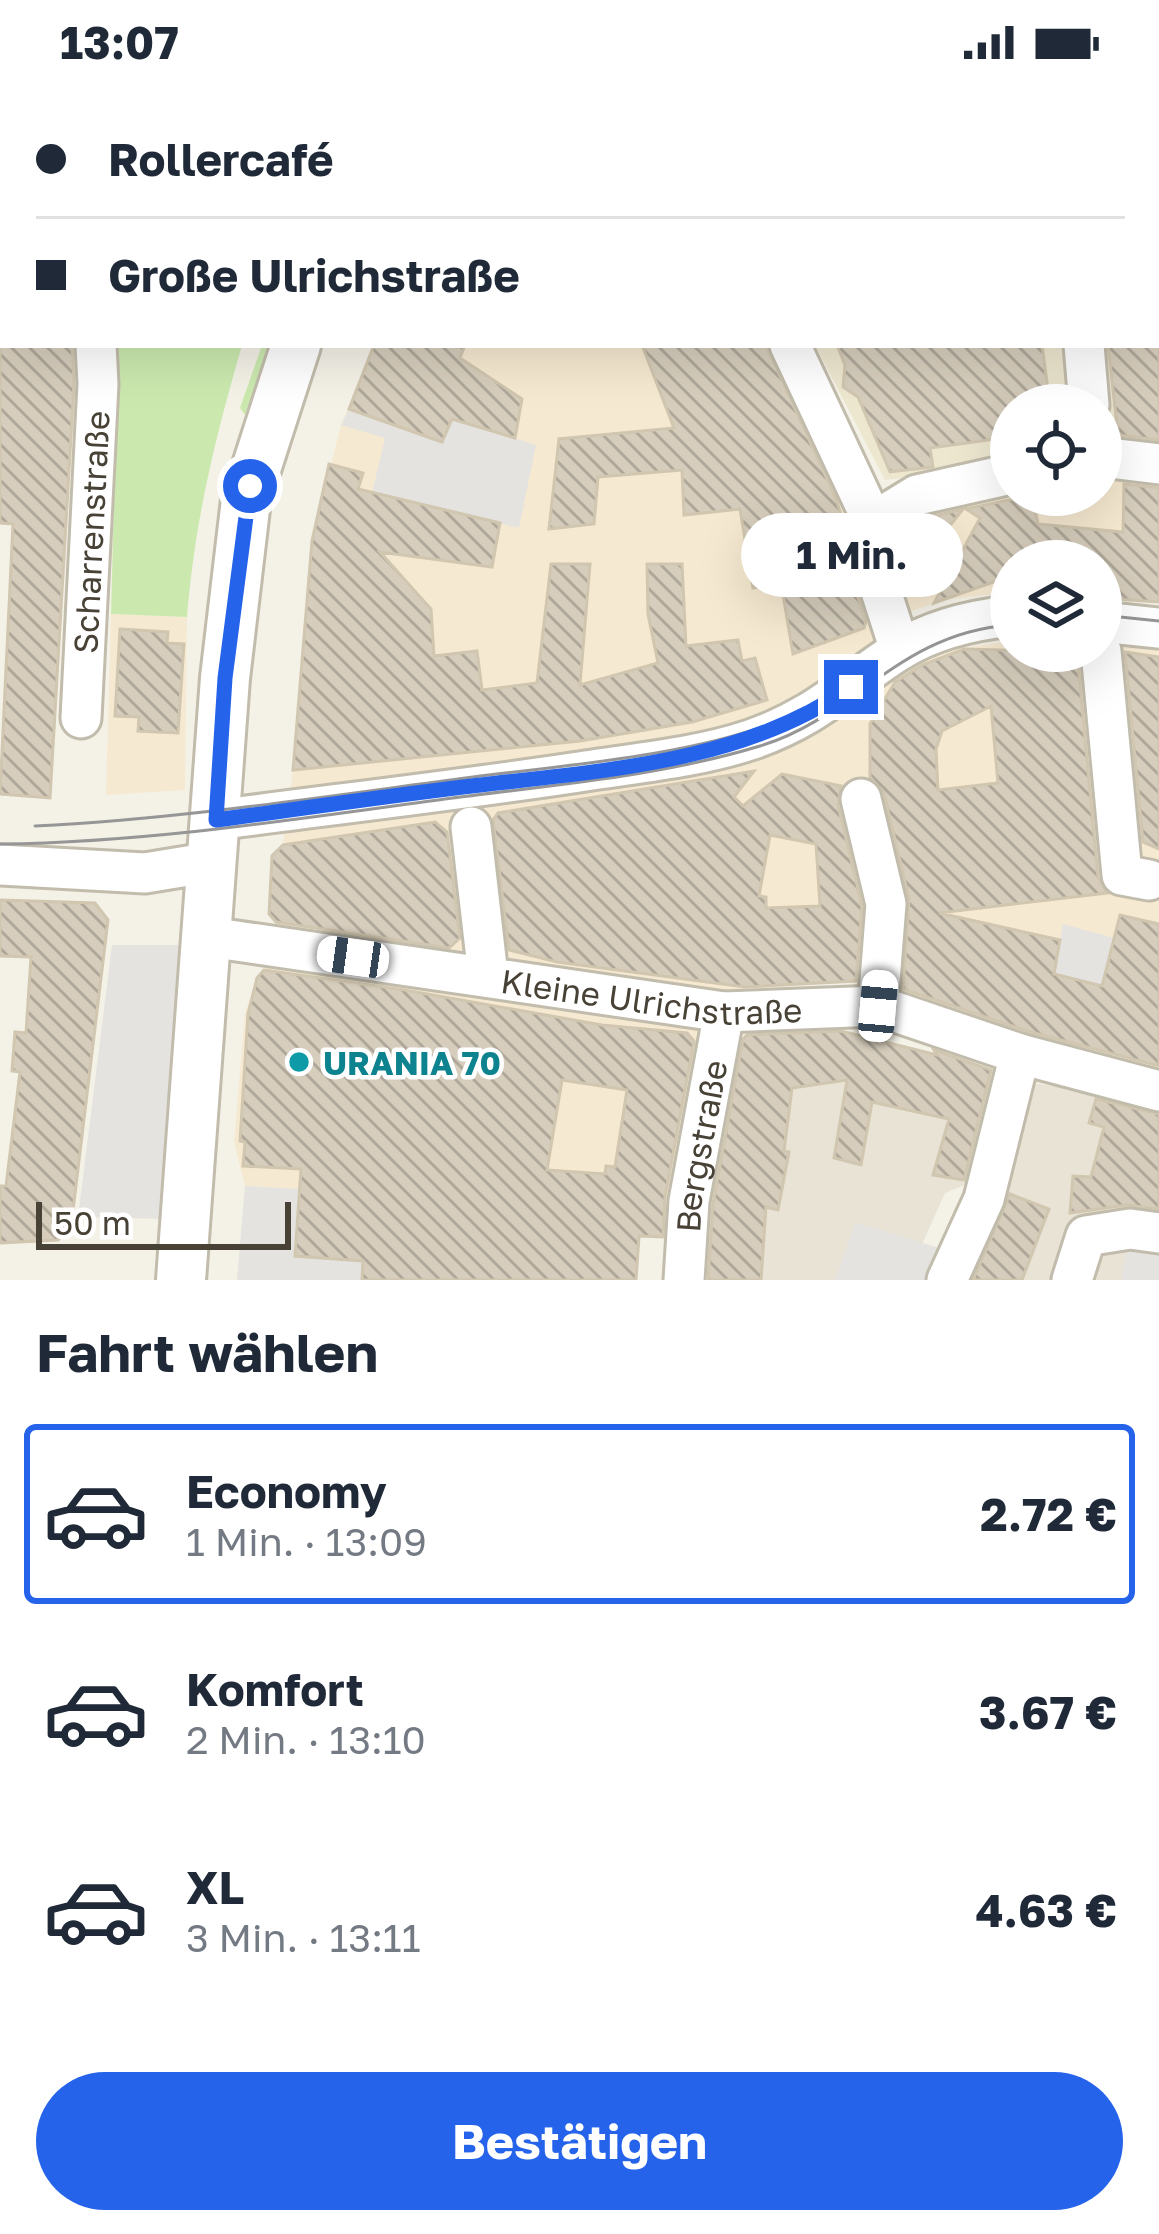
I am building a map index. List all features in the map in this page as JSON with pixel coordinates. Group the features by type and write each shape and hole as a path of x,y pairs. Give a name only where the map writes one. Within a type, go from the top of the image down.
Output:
{"street":[{"name":"Scharrenstraße","path":"81,718 96,348"},
{"path":"181,1280 225,678 246,500 295,348"},
{"path":"791,348 873,522 870,557 899,650"},
{"path":"1084,348 1087,384"},
{"path":"1122,460 1159,464"},
{"path":"873,522 916,494 990,478"},
{"path":"0,865 145,873 214,841 748,741 812,714 899,650 990,619"},
{"path":"1122,624 1159,628"},
{"path":"1103,672 1122,874 1149,880"},
{"path":"862,799 886,904 878,1006"},
{"path":"471,827 488,976"},
{"name":"Kleine Ulrichstraße","path":"208,937 724,1012 878,1006 1020,1054 1159,1090"},
{"name":"Bergstraße","path":"684,1280 689,1201 724,1012"},
{"path":"947,1280 984,1199 1020,1054"},
{"path":"1072,1280 1086,1236 1130,1229 1159,1233"}],"shaded area":[{"path":"373,348 791,348 873,522 883,633 935,652 990,644 990,672 1122,672 1122,646 1159,650 1159,1076 860,981 732,990 696,1043 664,1237 490,1225 491,1201 245,1186 234,1142 245,1013 264,970 267,934 278,926 269,914 272,856 283,844 293,770 312,541 341,425"},
{"path":"817,348 1159,348 1159,463 1122,459 1122,384 990,384 990,467 885,480"},
{"path":"457,403 480,427 536,445 519,528 372,493 385,438 341,425 349,409 442,441"},
{"path":"1122,471 1125,481 1159,485 1159,603 1122,599 1122,540 990,540 990,595 944,600 909,612 898,605 885,534 933,506 990,495 990,516 1122,516"},
{"path":"111,614 187,617 185,790 106,795"},
{"path":"1063,924 1114,938 1103,986 1054,974"},
{"path":"112,945 184,945 167,1219 78,1217"},
{"path":"824,1027 996,1070 972,1182 945,1193 906,1280 707,1280 709,1205 742,1040 751,1031"},
{"path":"1023,1082 1098,1092 1159,1108 1159,1280 965,1280"},
{"path":"245,1186 300,1189 363,1260 362,1280 237,1280"},
{"path":"855,1222 959,1254 947,1280 835,1280"},
{"path":"1129,1237 1159,1242 1159,1280 1121,1280"}],"green space":[{"path":"118,348 241,348 207,480 187,617 111,614"},
{"path":"261,348 269,348 245,415 240,408"}],"building":[{"path":"0,348 72,348 74,384 50,798 0,794 13,524 0,523"},
{"path":"373,348 464,348 460,358 522,399 515,438 452,419 442,442 349,409"},
{"path":"643,348 767,348 836,499 848,536 847,563 864,628 793,654 781,583 753,588 740,509 684,515 682,470 598,477 594,524 549,529 559,439 674,428"},
{"path":"838,348 1042,348 1047,384 990,384 990,440 930,448 933,467 890,472 858,397 843,387 845,365"},
{"path":"1108,348 1159,348 1159,440 1122,435 1122,384 1112,384"},
{"path":"329,464 363,473 358,489 500,523 492,567 380,552 431,609 434,656 477,651 482,690 537,683 551,564 590,564 580,685 658,663 648,614 647,564 682,564 686,646 738,640 742,661 755,658 767,700 692,722 580,741 293,770 312,541"},
{"path":"1124,484 1159,488 1159,602 1122,599 1122,540 990,540 990,583 934,603 980,518 966,509 990,504 990,516 1036,516 1038,524 1123,532"},
{"path":"963,509 904,584 894,554 896,536 926,518"},
{"path":"120,629 168,632 167,643 184,644 178,733 138,731 139,717 115,716"},
{"path":"964,649 990,650 990,672 1079,672 1098,877 1107,893 939,913 1060,940 1054,974 1102,986 1120,915 1159,924 1159,1066 1027,1031 903,989 909,899 884,793 870,777 870,724 895,682 922,665","holes":["991,706 998,783 938,790 936,749 942,731"]},
{"path":"1125,652 1159,657 1159,849 1143,842"},
{"path":"754,771 734,797 743,806 782,774 841,786 838,805 862,906 856,981 745,987 557,962 509,950 493,820 498,813","holes":["770,835 816,844 820,906 766,908 766,897 759,896"]},
{"path":"435,822 447,832 460,938 449,948 276,922 269,914 272,856 283,845"},
{"path":"0,900 95,903 108,920 71,1227 58,1240 0,1243 0,1186 6,1186 20,1072 12,1071 15,1032 26,1033 31,957 0,956"},
{"path":"264,970 602,1025 687,1033 694,1041 665,1197 663,1237 639,1236 636,1280 362,1280 363,1261 295,1256 301,1169 243,1166 245,1142 240,1141 248,1014 257,978","holes":["562,1080 627,1090 615,1167 606,1166 605,1174 547,1170"]},
{"path":"841,1031 937,1055 934,1050 991,1070 964,1180 933,1175 949,1119 872,1102 861,1165 834,1158 847,1080 792,1088 784,1151 789,1152 778,1210 766,1207 761,1280 708,1280 713,1204 743,1039 747,1035"},
{"path":"1096,1099 1159,1114 1159,1209 1127,1205 1070,1213 1073,1176 1091,1177 1104,1127 1089,1123"},
{"path":"1010,1194 1049,1209 1022,1280 973,1280"}],"tram line":[{"path":"1122,617 1159,621"},
{"path":"0,844 223,828 604,779 721,757 794,733 907,659 938,643 990,628"},
{"path":"35,826 200,812 634,757 715,741 788,717"}],"place":[{"name":"URANIA 70","path":"299,1062"}],"route":[{"path":"250,486 225,678 216,820 668,758 748,741 812,714 851,687"}]}
